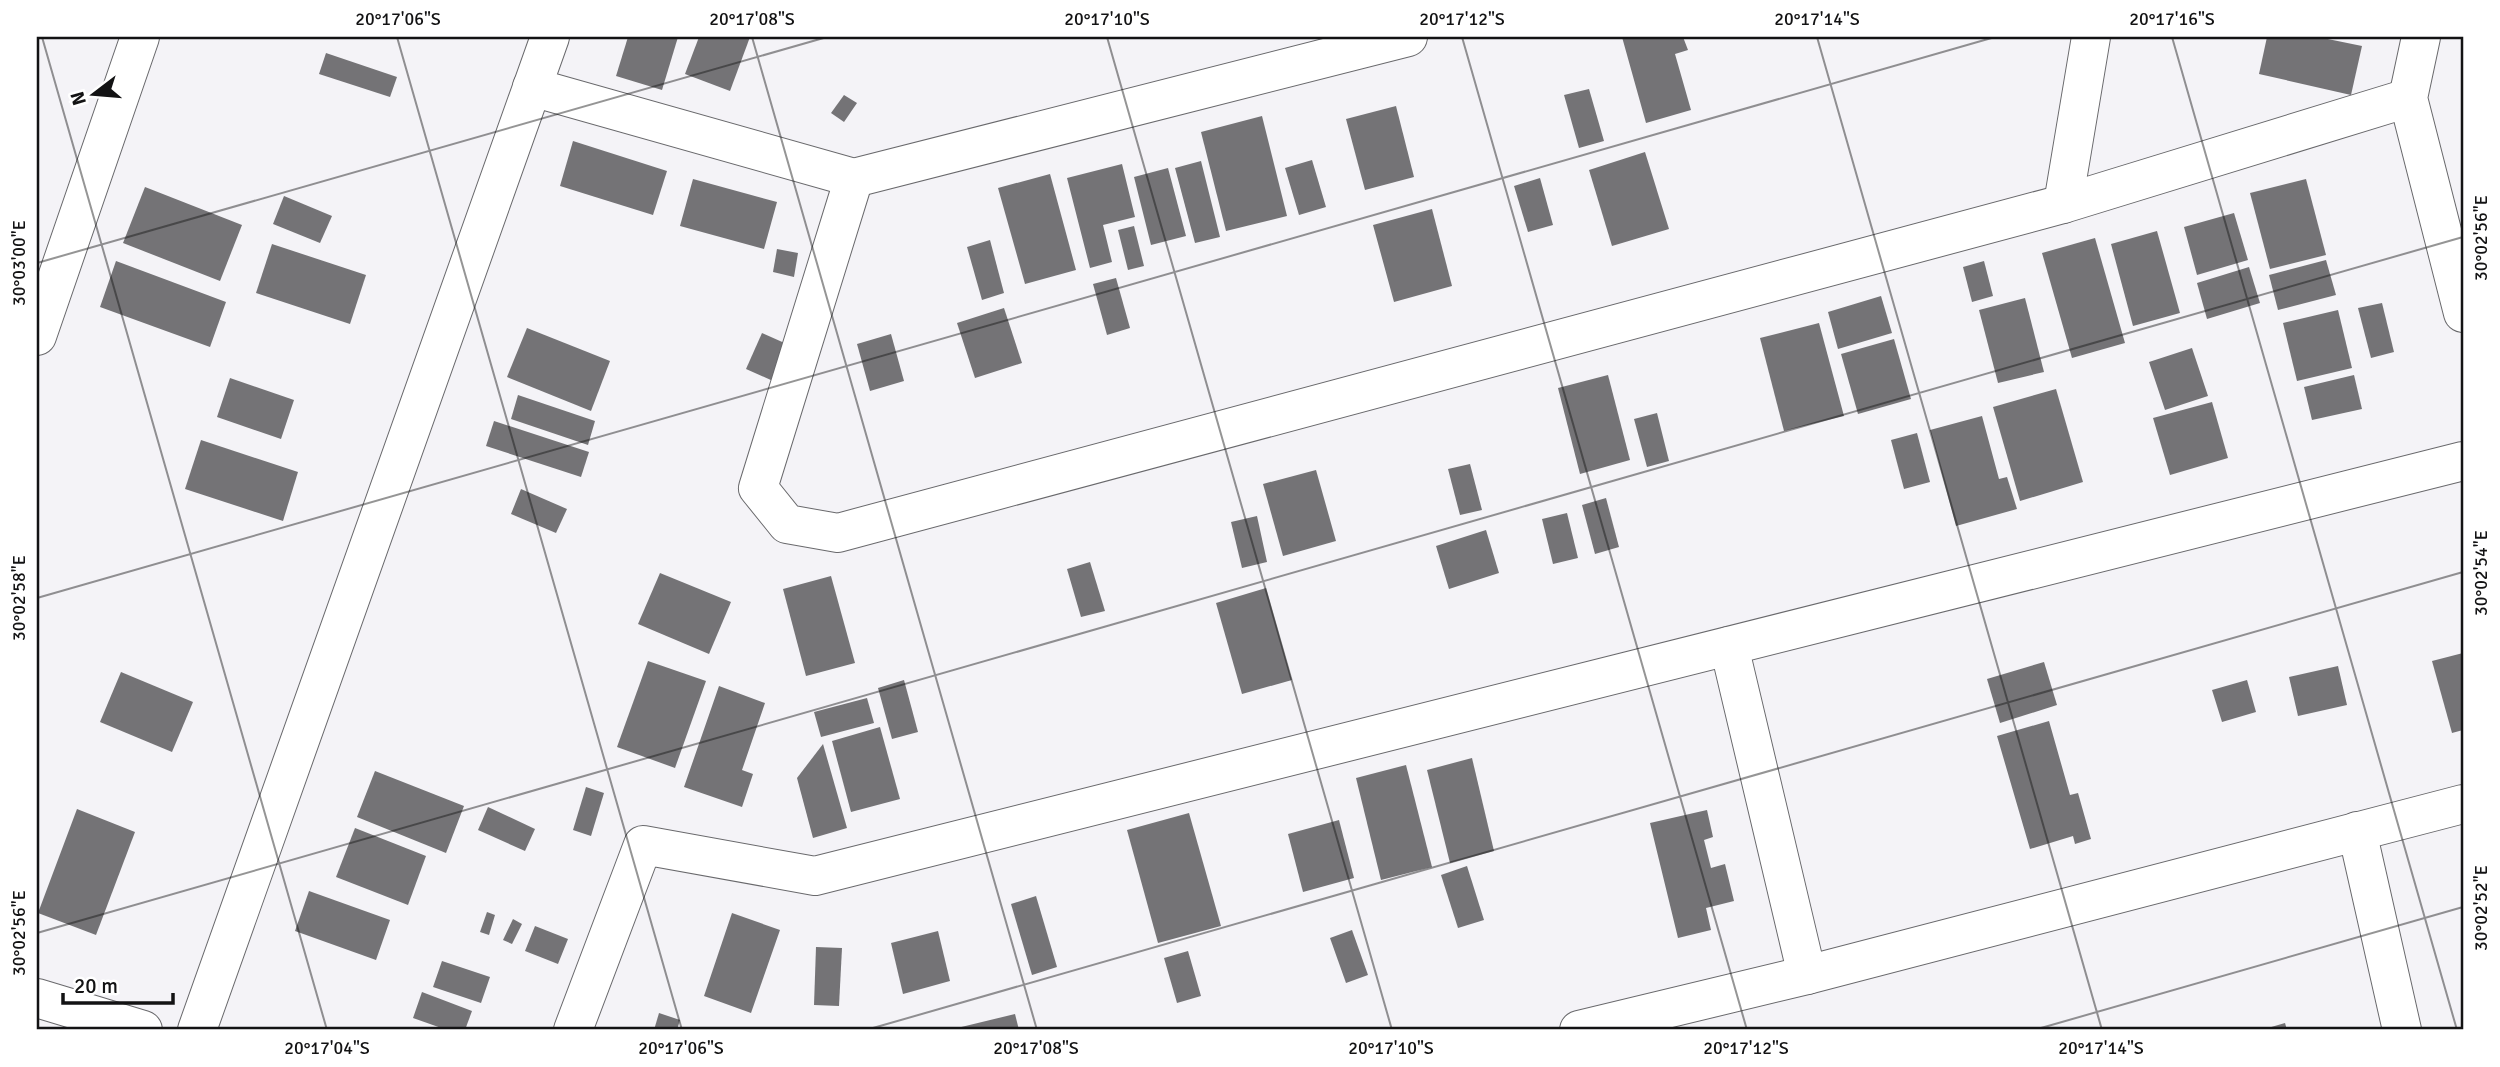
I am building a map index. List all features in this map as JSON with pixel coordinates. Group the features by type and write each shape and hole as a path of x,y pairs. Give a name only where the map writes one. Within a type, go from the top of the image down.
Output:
{"street":[{"path":"37,336 50,257 140,37"},
{"path":"197,1030 550,37"},
{"path":"532,88 854,178 1408,37"},
{"path":"2063,204 2091,37"},
{"path":"2421,37 2408,98 2463,313"},
{"path":"854,178 758,488 787,524 838,533 2063,204 2408,98"},
{"path":"573,1030 643,845 815,876 2463,461"},
{"path":"1729,646 1807,975"},
{"path":"1579,1030 1807,975 2463,804"},
{"path":"2357,831 2402,1030"},
{"path":"37,998 143,1030"}],"building":[{"path":"628,37 678,37 662,90 616,76"},
{"path":"699,37 750,37 730,91 685,74"},
{"path":"1622,37 1683,37 1688,50 1675,54 1691,110 1646,123"},
{"path":"2267,37 2318,37 2362,46 2351,95 2259,74"},
{"path":"326,53 397,77 390,97 319,74"},
{"path":"1589,89 1604,141 1579,148 1564,95"},
{"path":"844,95 857,103 844,122 831,113"},
{"path":"1396,106 1414,177 1365,190 1346,119"},
{"path":"1262,116 1287,216 1226,231 1201,132"},
{"path":"573,141 667,171 653,215 560,186"},
{"path":"1645,152 1669,229 1612,246 1589,170"},
{"path":"1312,160 1326,207 1299,215 1285,168"},
{"path":"1201,161 1220,237 1195,243 1175,168"},
{"path":"1122,164 1135,217 1103,225 1112,262 1090,268 1067,178"},
{"path":"1168,168 1186,236 1151,245 1134,177"},
{"path":"1050,174 1076,270 1025,284 998,188"},
{"path":"1540,178 1553,225 1528,232 1514,186"},
{"path":"693,179 777,202 764,249 680,226"},
{"path":"2306,179 2326,255 2270,269 2250,193"},
{"path":"145,187 242,225 220,281 123,243"},
{"path":"284,196 332,216 320,243 273,224"},
{"path":"1432,209 1452,286 1394,302 1373,225"},
{"path":"2234,213 2248,260 2197,275 2184,227"},
{"path":"1134,226 1144,266 1128,270 1118,230"},
{"path":"2157,231 2180,313 2133,326 2111,244"},
{"path":"2095,238 2125,343 2072,358 2042,253"},
{"path":"990,240 1004,293 982,300 967,247"},
{"path":"272,244 366,275 350,324 256,293"},
{"path":"777,249 798,253 794,277 773,272"},
{"path":"2326,260 2336,295 2278,310 2269,275"},
{"path":"116,261 226,302 210,347 100,307"},
{"path":"1984,261 1993,296 1972,302 1963,267"},
{"path":"2249,267 2260,303 2207,319 2197,283"},
{"path":"1116,278 1130,328 1107,335 1093,284"},
{"path":"1881,296 1892,333 1838,349 1828,312"},
{"path":"2025,298 2044,372 1998,383 1979,310"},
{"path":"2382,303 2394,352 2371,358 2358,308"},
{"path":"1004,308 1022,363 975,378 957,323"},
{"path":"2338,310 2352,368 2297,381 2283,323"},
{"path":"1819,323 1844,416 1784,431 1760,338"},
{"path":"527,328 610,361 591,411 507,377"},
{"path":"762,333 789,345 773,381 746,369"},
{"path":"891,334 904,381 870,391 857,344"},
{"path":"1894,339 1911,399 1858,414 1841,354"},
{"path":"2192,348 2208,396 2165,410 2149,362"},
{"path":"1608,375 1630,460 1580,474 1558,388"},
{"path":"2354,375 2362,409 2312,420 2304,387"},
{"path":"230,378 294,400 281,439 217,417"},
{"path":"2056,389 2083,482 2020,501 1993,407"},
{"path":"518,395 595,421 588,445 511,419"},
{"path":"2212,402 2228,458 2170,475 2153,418"},
{"path":"1657,413 1669,461 1647,467 1634,419"},
{"path":"1982,416 1999,479 2007,477 2017,509 1956,526 1930,430"},
{"path":"494,421 589,452 581,477 486,446"},
{"path":"1917,433 1930,482 1904,489 1891,440"},
{"path":"201,440 298,472 283,521 185,489"},
{"path":"1470,464 1482,510 1460,515 1448,469"},
{"path":"1316,470 1336,541 1283,556 1263,484"},
{"path":"521,489 567,509 556,533 511,514"},
{"path":"1606,498 1619,547 1595,554 1582,505"},
{"path":"1567,513 1578,558 1553,564 1542,519"},
{"path":"1257,516 1267,562 1242,568 1231,522"},
{"path":"1486,530 1499,573 1449,589 1436,546"},
{"path":"1090,562 1105,611 1081,617 1067,569"},
{"path":"660,573 731,602 709,654 638,624"},
{"path":"831,576 855,663 806,676 783,589"},
{"path":"1266,588 1292,680 1242,694 1216,603"},
{"path":"2463,653 2463,730 2452,733 2432,661"},
{"path":"648,661 706,681 675,768 617,747"},
{"path":"2044,662 2057,705 2000,723 1987,679"},
{"path":"2338,666 2347,705 2298,716 2289,677"},
{"path":"121,672 193,702 172,752 100,722"},
{"path":"904,680 918,732 892,739 878,688"},
{"path":"2247,680 2256,712 2222,722 2212,690"},
{"path":"719,686 765,703 742,770 753,774 742,807 684,787"},
{"path":"867,698 874,723 821,737 814,712"},
{"path":"2049,721 2070,795 2078,793 2091,839 2075,844 2073,836 2030,849 1997,736"},
{"path":"880,727 900,799 851,812 832,741"},
{"path":"823,744 847,828 813,838 797,778"},
{"path":"1472,758 1494,851 1450,863 1427,770"},
{"path":"1406,765 1432,867 1381,880 1356,778"},
{"path":"375,771 464,806 446,853 357,817"},
{"path":"586,787 604,793 591,836 573,830"},
{"path":"488,807 535,829 525,851 478,830"},
{"path":"77,809 135,832 96,935 38,913"},
{"path":"1707,810 1713,837 1704,840 1711,868 1725,864 1734,901 1706,908 1711,930 1678,938 1650,823"},
{"path":"1189,813 1221,926 1158,943 1127,830"},
{"path":"1339,820 1354,878 1303,892 1288,834"},
{"path":"355,828 426,856 408,905 336,877"},
{"path":"1467,866 1484,920 1458,928 1441,875"},
{"path":"309,891 390,920 376,960 295,931"},
{"path":"1036,896 1057,967 1032,975 1011,904"},
{"path":"487,912 495,915 489,935 480,932"},
{"path":"732,913 780,930 751,1013 704,996"},
{"path":"513,919 522,924 512,944 503,940"},
{"path":"535,926 568,939 558,964 525,951"},
{"path":"1352,930 1368,975 1346,983 1330,938"},
{"path":"938,931 950,981 903,994 891,943"},
{"path":"816,947 842,948 839,1006 814,1005"},
{"path":"1188,951 1201,996 1177,1003 1164,958"},
{"path":"442,961 490,977 481,1003 433,987"},
{"path":"422,992 472,1011 465,1030 447,1030 413,1018"},
{"path":"659,1013 680,1020 677,1030 654,1030"},
{"path":"1015,1014 1019,1030 953,1030 953,1029"},
{"path":"2285,1023 2287,1030 2261,1030"}]}
